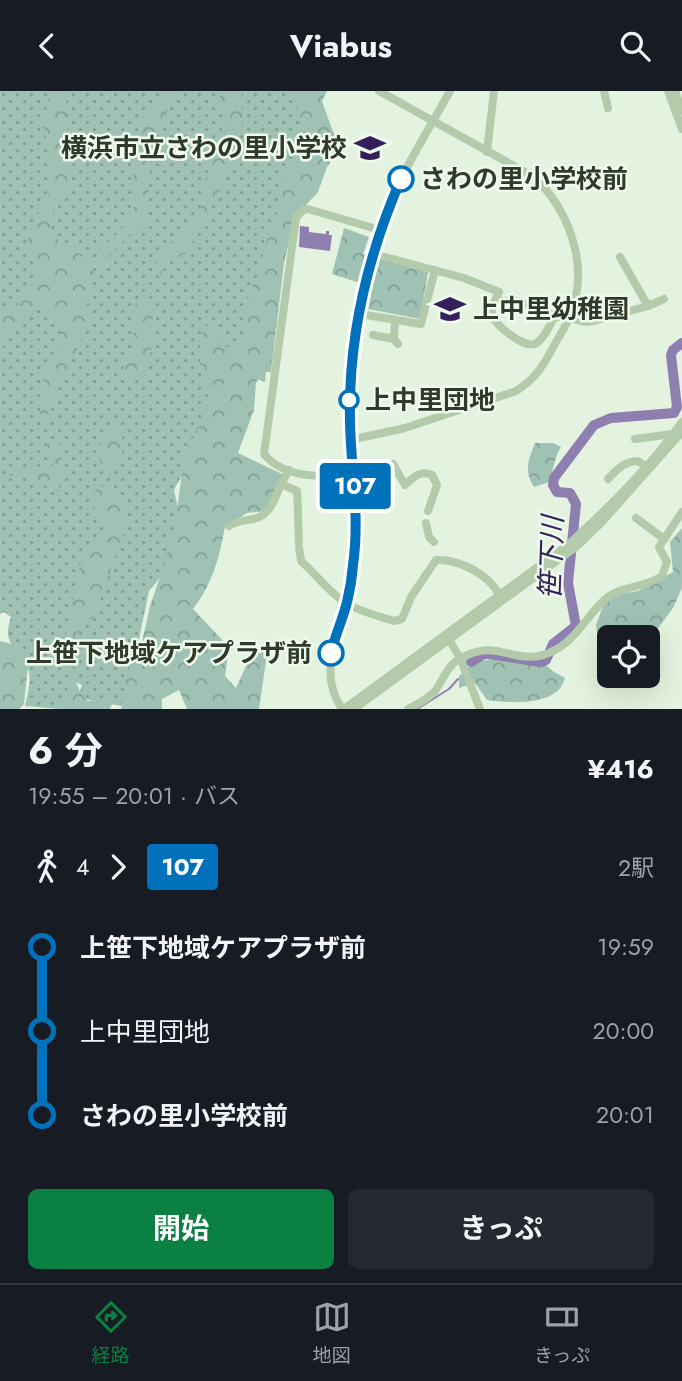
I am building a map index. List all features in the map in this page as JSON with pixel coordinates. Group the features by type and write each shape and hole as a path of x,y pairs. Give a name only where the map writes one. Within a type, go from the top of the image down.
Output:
{"street":[{"path":"350,440 405,428 516,391 531,383 569,318 577,292 578,263 572,240 550,192 534,177 380,91"},
{"path":"450,91 402,177 380,230 359,305 350,367 350,440 357,517 354,564 347,604 331,653 331,679 343,709 558,557 677,433"},
{"path":"487,152 494,91"},
{"path":"604,91 608,109"},
{"path":"668,91 682,129"},
{"path":"675,91 682,111"},
{"path":"380,230 308,209 303,209 296,218 264,450 267,458 304,476 354,476 370,466 381,463 387,467 393,464 405,485 416,475 427,473 432,475 436,485 428,511"},
{"path":"381,256 464,278 499,292 496,299 491,311 496,324 525,344 538,342 556,316 512,299 503,302 496,299"},
{"path":"620,257 648,306"},
{"path":"366,315 421,324 435,270"},
{"path":"569,318 586,323 664,299"},
{"path":"373,335 396,341 396,320"},
{"path":"354,709 500,596 576,547 602,522 677,433 682,422"},
{"path":"635,439 677,433"},
{"path":"608,479 627,462 638,461 645,466"},
{"path":"229,526 265,513 289,470"},
{"path":"281,484 298,491 301,561 320,577 331,592 347,604 394,621 402,619 411,597 431,565 436,560 452,559 482,575 500,596"},
{"path":"408,709 434,693 452,663 460,658 484,649 537,656 544,654 577,634 610,596 649,584 662,576 667,562 659,547 682,512"},
{"path":"636,518 664,539"},
{"path":"426,523 429,537 434,542"},
{"path":"448,637 460,658 480,709"}],"green space":[{"path":"0,91 312,91 312,103 290,213 271,372 266,372 265,382 257,379 186,468 174,490 180,517 163,574 149,591 138,644 133,699 121,706 78,698 82,685 73,681 59,709 25,706 29,672 26,663 10,642 8,627 11,617 4,612 0,614"},
{"path":"50,91 66,91 67,131 73,152 72,177 66,190 54,204 51,233 60,242 73,246 93,265 94,282 86,300 90,321 52,402 41,436 43,379 46,364 59,346 59,326 46,309 34,303 4,343 0,363 0,312 17,306 38,276 28,236 34,220 48,199 52,159 43,127"},
{"path":"163,91 181,91 163,120 157,136 149,185 148,219 99,267 97,253 132,214 135,197 132,164 134,143 146,116"},
{"path":"221,91 242,91 242,124 236,154 224,183 186,254 170,260 161,275 156,274 158,252 197,221 202,207 205,180 217,154 227,121 219,106"},
{"path":"292,91 327,91 322,101 341,147 327,167 318,192 295,217 279,283 273,356 256,383 254,410 238,453 284,475 264,511 247,513 225,527 214,570 206,590 193,609 229,647 225,676 236,688 247,664 265,648 266,661 259,709 187,709 179,690 162,699 162,709 121,709 128,670 142,642 150,606 165,562 176,517 184,457 211,398 203,381 200,363 205,325 220,333 223,348 245,342 243,317 282,199 282,179 300,159 305,139"},
{"path":"344,228 369,237 363,254 429,267 420,319 368,309 372,287 332,274"},
{"path":"148,294 153,326 150,356 144,377 128,381 123,369 133,341 136,301"},
{"path":"111,427 121,431 123,451 120,461 108,477 100,461 102,435"},
{"path":"535,443 553,443 561,447 549,482 534,487 528,465"},
{"path":"47,444 63,444 59,492 29,479 9,475 12,464 49,472 55,461 46,449"},
{"path":"98,485 117,491 127,511 122,538 95,615 81,630 69,661 76,671 65,675 62,652 82,556 91,540 101,535 104,527 93,501"},
{"path":"682,528 682,588 673,608 660,625 597,625 597,631 596,625 604,603 621,594 638,591 673,572 670,542"},
{"path":"0,641 12,644 28,666 24,704 19,709 0,709"},
{"path":"517,654 540,660 565,678 562,686 541,699 513,702 487,700 475,683 459,688 459,676 475,662"},
{"path":"75,680 81,694 88,701 106,700 112,704 110,709 59,709 69,685"}],"shaded area":[{"path":"300,226 309,227 309,232 326,234 326,231 329,231 329,235 332,235 330,251 299,247"}],"waterway":[{"name":"笹下川","path":"471,662 484,654 541,662 546,660 553,644 576,626 568,583 576,504 570,493 557,492 553,485 554,478 594,425 611,418 674,413 677,407 671,355 682,343"},
{"name":"笹下川","path":"417,709 449,689 458,679"}],"bus line":[{"name":"107","path":"331,653 347,604 354,564 357,517 349,402 350,367 359,305 380,230 401,179"}],"place":[{"name":"横浜市立さわの里小学校","path":"370,148"},
{"name":"さわの里小学校前","path":"401,179"},
{"name":"上中里幼稚園","path":"450,309"},
{"name":"上中里団地","path":"349,400"},
{"name":"上笹下地域ケアプラザ前","path":"331,653"}]}
